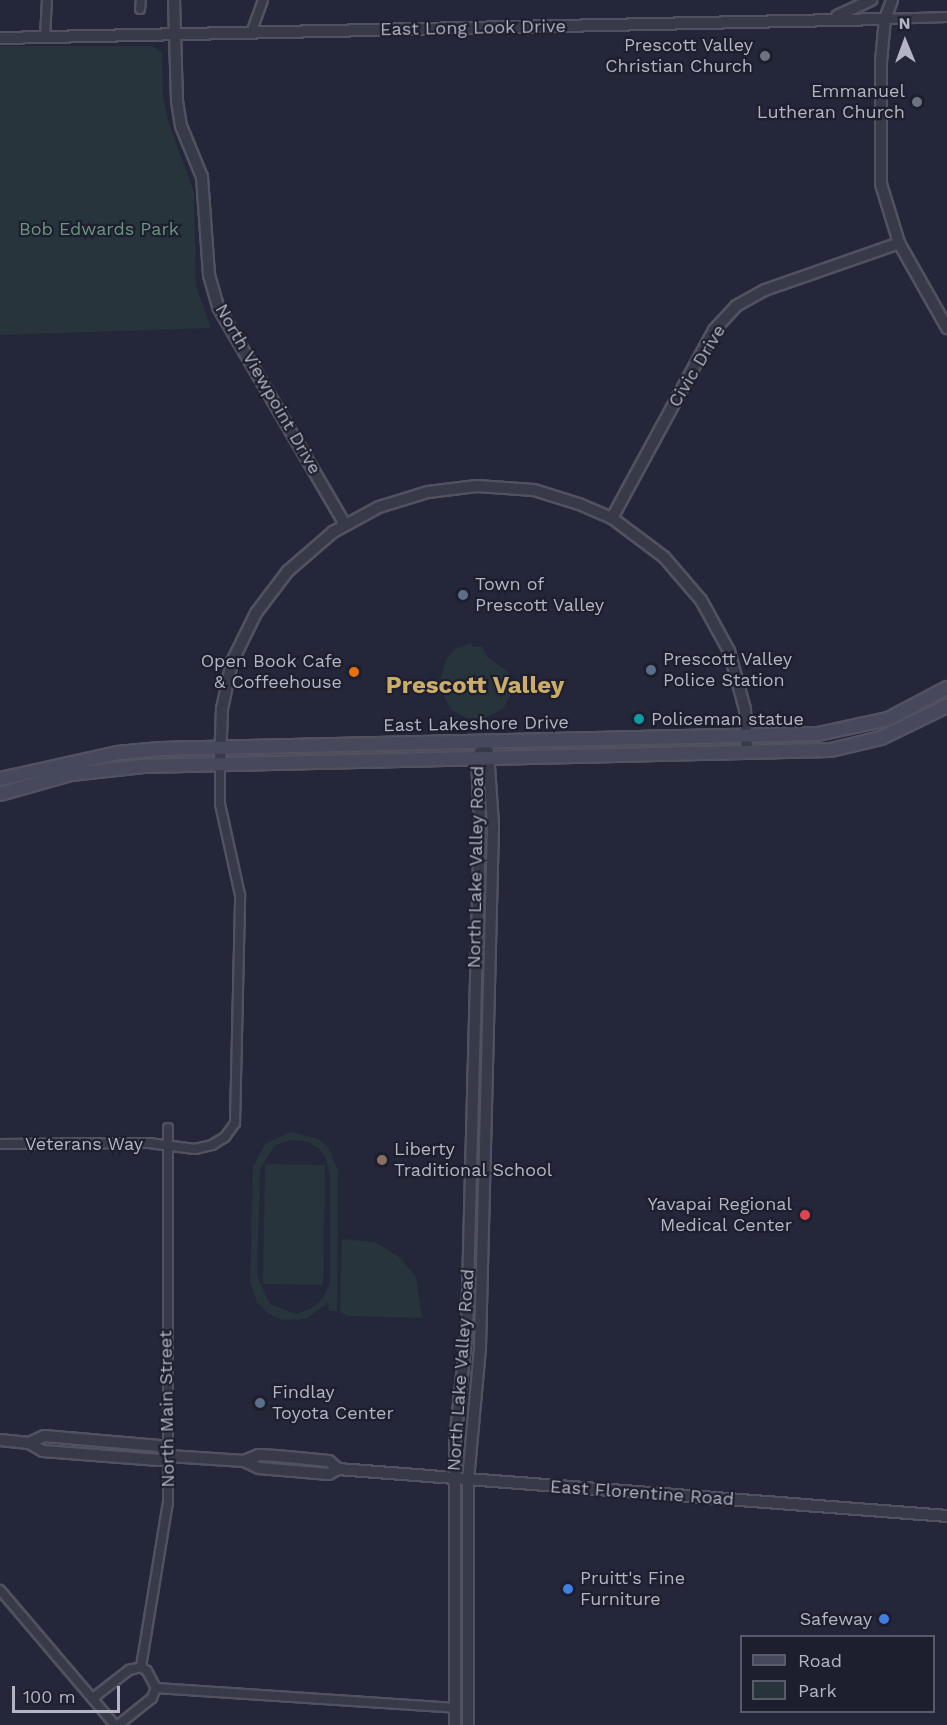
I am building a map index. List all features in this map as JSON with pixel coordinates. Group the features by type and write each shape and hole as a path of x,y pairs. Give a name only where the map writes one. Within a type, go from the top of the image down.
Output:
{"main road":[{"name":"East Lakeshore Drive","path":"0,779 69,768 141,750 747,735 850,730 888,719 943,691"},
{"path":"943,691 946,706"},
{"name":"East Lakeshore Drive","path":"0,794 69,768 831,750 899,731 946,706"}],"street":[{"path":"45,37 47,0"},
{"name":"North Viewpoint Drive","path":"174,0 173,36 177,101 181,126 202,177 209,275 218,307 345,525"},
{"path":"251,33 263,0"},
{"path":"817,20 849,12 872,0"},
{"path":"892,0 885,19 880,168 886,210 899,243 947,328"},
{"name":"East Long Look Drive","path":"0,38 173,36 947,17"},
{"name":"Civic Drive","path":"612,518 714,330 736,306 765,290 899,243"},
{"path":"168,1148 212,1145 225,1137 235,1123 240,895 220,804 219,763 228,675 256,613 295,564 345,525 410,496 477,486 546,493 612,518 664,556 712,618 736,673 747,735 747,752"},
{"name":"North Lake Valley Road","path":"468,1725 468,1480 480,1347 493,825 490,758 485,742"},
{"name":"North Lake Valley Road","path":"455,1725 453,1479 457,1408 467,1329 480,822 477,758 485,742"},
{"name":"North Main Street","path":"141,1667 168,1503 168,1128"},
{"name":"Veterans Way","path":"0,1143 149,1143 168,1148"},
{"name":"East Florentine Road","path":"0,1440 29,1443 44,1436 159,1446 169,1456 244,1461 259,1455 288,1457 329,1461 338,1469 947,1516"},
{"path":"0,1589 116,1725 152,1698 156,1688 154,1679 141,1667 129,1670 93,1698"},
{"path":"156,1688 454,1708"}],"green space":[{"name":"Bob Edwards Park","path":"0,46 152,46 162,53 163,97 169,124 194,192 196,286 211,328 0,335"},
{"path":"471,643 472,647 482,646 487,657 507,671 515,686 503,709 482,719 467,718 451,710 439,686 446,659 455,649"},
{"path":"291,1132 318,1139 328,1147 338,1170 337,1311 329,1311 328,1303 306,1319 283,1320 269,1314 257,1302 250,1282 253,1167 265,1144","holes":["292,1140 308,1142 325,1156 330,1175 330,1283 323,1298 312,1308 296,1314 270,1304 257,1276 260,1169 275,1145"]},
{"path":"265,1164 325,1165 323,1285 263,1284"},
{"path":"342,1239 375,1242 398,1256 416,1277 422,1318 348,1316 340,1312"}],"place":[{"name":"Prescott Valley Christian Church","path":"765,56"},
{"name":"Emmanuel Lutheran Church","path":"917,102"},
{"name":"Town of Prescott Valley","path":"463,595"},
{"name":"Prescott Valley Police Station","path":"651,670"},
{"name":"Open Book Cafe & Coffeehouse","path":"354,672"},
{"name":"Policeman statue","path":"639,719"},
{"name":"Liberty Traditional School","path":"382,1160"},
{"name":"Yavapai Regional Medical Center","path":"805,1215"},
{"name":"Findlay Toyota Center","path":"260,1403"},
{"name":"Pruitt's Fine Furniture","path":"568,1589"},
{"name":"Safeway","path":"884,1619"}],"district":[{"name":"Prescott Valley","path":"475,686"}]}
